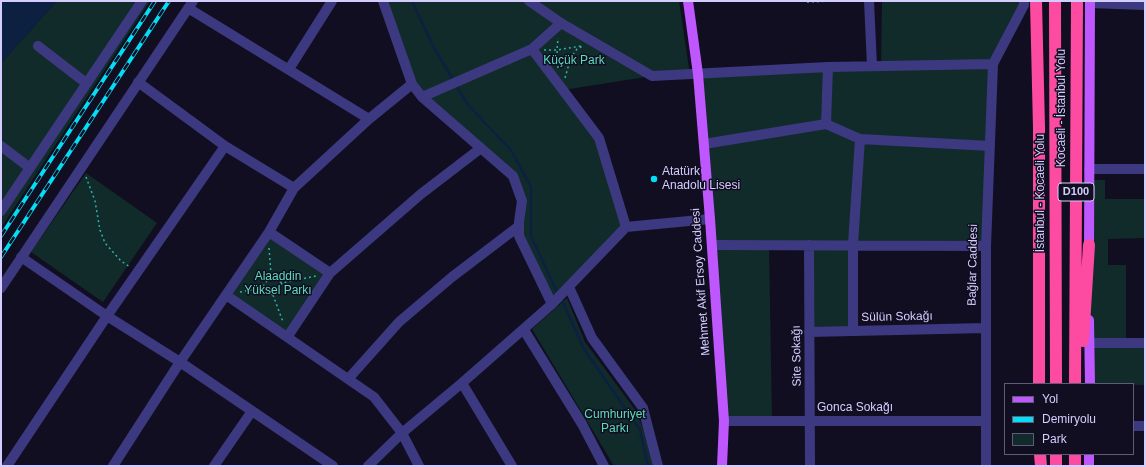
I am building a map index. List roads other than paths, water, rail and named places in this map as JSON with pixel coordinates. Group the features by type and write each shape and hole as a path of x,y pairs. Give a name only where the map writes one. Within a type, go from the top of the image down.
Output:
{"highway":[{"path":"1036,1 1039,128 1039,383"},
{"name":"İstanbul - Kocaeli Yolu","path":"1055,1 1056,383"},
{"name":"Kocaeli - İstanbul Yolu","path":"1075,383 1077,1"},
{"path":"1080,383 1089,245"},
{"path":"1040,455 1041,466"},
{"path":"1056,455 1056,466"}],"main road":[{"name":"Mehmet Akif Ersoy Caddesi","path":"688,1 698,74 712,245 724,421 722,466"},
{"path":"1090,2 1090,383"},
{"path":"1089,455 1089,466"}],"street":[{"path":"1,211 142,1"},
{"path":"289,69 332,1"},
{"path":"383,1 412,84 422,97 512,176 522,201 519,236 552,304"},
{"path":"529,1 561,23 652,76 828,67 993,64 1024,5 1024,1"},
{"path":"869,1 872,66"},
{"path":"1090,2 1145,5"},
{"path":"1,288 190,4 368,119"},
{"path":"422,97 532,49 561,23"},
{"path":"38,46 86,83"},
{"path":"532,49 599,138 626,227"},
{"name":"Bağlar Caddesi","path":"986,466 986,246 993,64"},
{"path":"826,124 828,67"},
{"path":"138,82 225,146 294,188"},
{"path":"113,466 180,362 269,232 294,188 368,119 412,84"},
{"path":"704,144 826,124 860,139 990,146"},
{"path":"852,331 853,244 860,139"},
{"path":"1,146 30,168"},
{"path":"7,466 138,270 225,146"},
{"path":"288,336 330,273 421,194 481,148"},
{"path":"1089,169 1145,169"},
{"path":"368,466 402,433 462,384 524,330 569,287 626,227 710,219"},
{"path":"349,378 399,322 452,277 519,226"},
{"path":"269,232 330,273"},
{"path":"712,245 853,244 986,246"},
{"name":"Site Sokağı","path":"809,245 810,466"},
{"path":"21,257 107,316 180,362 333,466"},
{"path":"569,287 592,338 643,408 658,466"},
{"path":"226,295 349,378 374,397 402,433 419,466"},
{"name":"Sülün Sokağı","path":"809,332 985,328"},
{"path":"524,330 582,424 604,466"},
{"path":"1090,343 1145,343"},
{"path":"462,384 512,466"},
{"path":"214,466 252,411"},
{"name":"Gonca Sokağı","path":"724,421 985,421"},
{"path":"1134,426 1145,426"}],"water":[{"path":"1,1 57,1 1,63"}],"waterway":[{"path":"412,1 433,46 453,80"},
{"path":"456,85 468,105 511,150 531,187 531,236 558,294"},
{"path":"561,298 584,349 640,430 648,466"}],"railway":[{"path":"1,236 155,1"},
{"path":"1,257 169,1"}],"place":[{"name":"Atatürk Anadolu Lisesi","path":"654,179"}],"park label":[{"name":"Küçük Park","path":"574,61"},
{"name":"Alaaddin Yüksel Parkı","path":"278,284"},
{"name":"Cumhuriyet Parkı","path":"615,422"}]}
